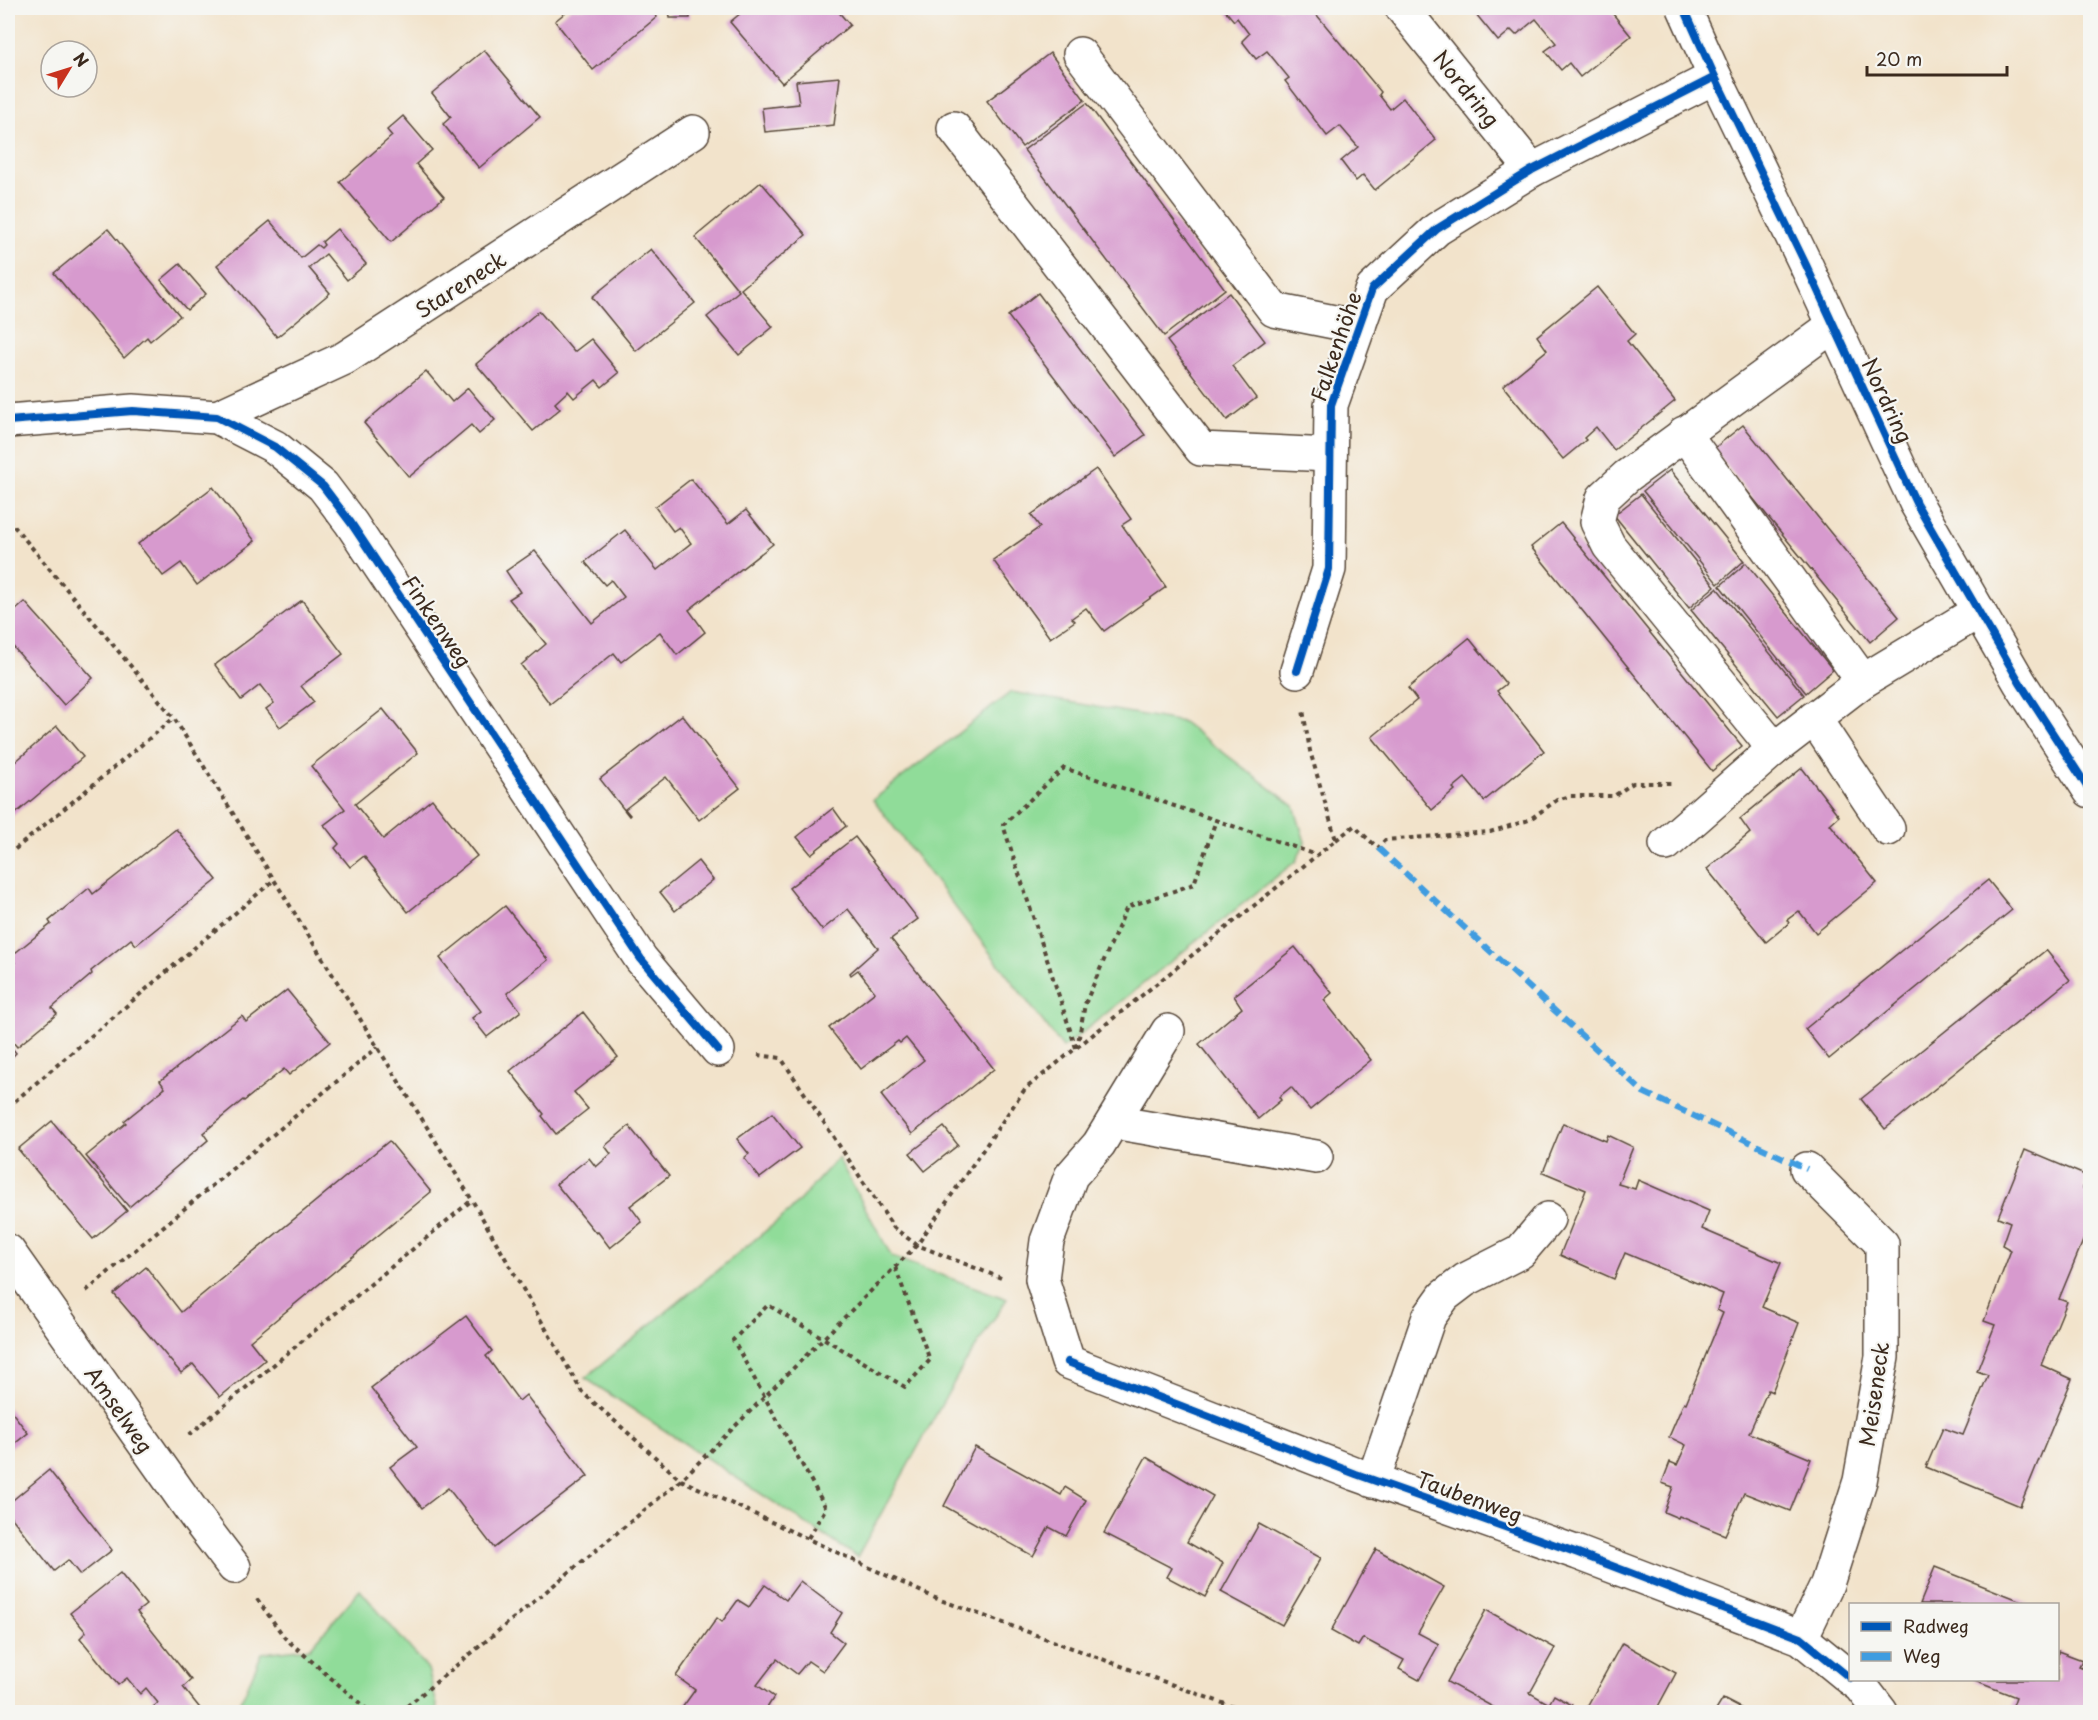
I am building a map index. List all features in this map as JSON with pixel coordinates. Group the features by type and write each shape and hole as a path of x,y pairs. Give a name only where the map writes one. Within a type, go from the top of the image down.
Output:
{"street":[{"name":"Nordring","path":"1402,8 1532,170"},
{"name":"Nordring","path":"1684,8 1916,503 2020,683 2091,791"},
{"path":"1080,54 1274,310 1359,327"},
{"name":"Falkenhöhe","path":"1297,671 1329,569 1331,405 1372,289 1437,229 1532,170 1715,76"},
{"path":"954,128 1201,449 1330,455"},
{"name":"Stareneck","path":"217,417 345,358 693,132"},
{"path":"1773,750 1764,735 1609,546 1597,522 1603,498 1627,476 1834,326"},
{"name":"Finkenweg","path":"8,421 133,411 217,417 274,447 323,486 351,523 641,959 718,1050"},
{"path":"1684,433 1863,681"},
{"path":"1666,844 1773,750 1863,681 1979,611"},
{"path":"1814,718 1888,828"},
{"path":"1168,1031 1113,1122 1316,1157"},
{"name":"Taubenweg","path":"1113,1122 1099,1144 1071,1176 1047,1241 1042,1279 1068,1362 1373,1480 1578,1553 1801,1638 1849,1677"},
{"name":"Meiseneck","path":"1801,1638 1827,1584 1860,1481 1882,1357 1881,1245 1807,1169"},
{"path":"1373,1480 1430,1317 1444,1296 1465,1280 1520,1252 1548,1219"},
{"name":"Amselweg","path":"8,1251 157,1462 234,1566"},
{"name":"Taubenweg","path":"1855,1681 1881,1713"}],"path":[{"path":"8,519 174,718 472,1200 582,1392 681,1479 935,1598 1247,1713"},
{"path":"1297,671 1310,751 1336,840"},
{"path":"8,855 174,718"},
{"path":"1076,1048 1003,825 1065,768 1318,855"},
{"path":"400,1713 681,1479 825,1337 917,1245 1025,1089 1354,826 1378,848 1385,840 1490,832 1529,820 1557,800 1570,796 1614,796 1633,783 1738,782"},
{"path":"1076,1048 1085,1004 1127,907 1194,884 1216,820"},
{"path":"8,1107 274,880"},
{"path":"56,1316 378,1047"},
{"path":"718,1050 781,1058 894,1228 917,1245 1005,1280"},
{"path":"157,1462 472,1200"},
{"path":"808,1538 826,1508 733,1340 768,1305 825,1337 905,1387 930,1360 895,1267"},
{"path":"234,1566 285,1638 370,1713"},
{"path":"8,1697 18,1713"}],"green space":[{"path":"1011,692 1183,722 1294,806 1305,842 1296,861 1063,1048 873,800"},
{"path":"838,1158 892,1257 1007,1299 962,1368 857,1557 585,1378 790,1211"},
{"path":"360,1590 428,1669 437,1705 436,1712 245,1712 239,1706 262,1653 310,1648"}],"building":[{"path":"571,8 649,8 657,17 593,70 555,21"},
{"path":"669,8 690,8 690,18 670,18"},
{"path":"747,8 835,8 850,25 782,83 730,22"},
{"path":"1223,8 1311,8 1381,92 1379,95 1390,109 1403,98 1436,140 1375,190 1363,175 1356,181 1341,161 1358,147 1340,126 1327,136 1285,81 1289,78 1267,51 1256,59 1242,41 1249,34 1237,18 1234,21"},
{"path":"1471,8 1608,8 1631,36 1580,77 1569,63 1561,70 1545,51 1556,43 1536,19 1516,35 1511,30 1498,41"},
{"path":"484,50 540,117 479,168 443,124 451,117 432,93"},
{"path":"1050,53 1085,100 1022,147 987,101"},
{"path":"840,77 834,125 765,132 762,108 799,104 796,81"},
{"path":"1087,103 1225,289 1164,336 1024,150"},
{"path":"403,116 432,150 416,164 444,197 391,242 340,182 392,136 387,130"},
{"path":"761,182 806,235 741,289 773,327 739,355 707,317 739,291 695,237"},
{"path":"270,221 301,258 317,245 321,248 324,245 322,242 337,229 366,264 347,280 326,254 309,268 330,293 277,337 217,265"},
{"path":"108,229 180,316 150,341 147,337 124,358 54,273"},
{"path":"651,249 695,303 636,351 592,297"},
{"path":"180,264 206,294 187,310 161,280"},
{"path":"1597,287 1635,334 1627,341 1675,401 1614,450 1596,427 1584,438 1586,440 1563,459 1503,386 1547,350 1537,336"},
{"path":"1038,293 1145,435 1115,457 1008,316"},
{"path":"1229,293 1265,341 1232,366 1256,398 1227,420 1167,341"},
{"path":"539,311 574,352 591,339 619,373 602,387 596,380 574,398 568,391 555,403 560,409 533,431 476,364"},
{"path":"426,371 452,402 468,388 495,420 479,434 471,425 409,477 364,423"},
{"path":"1743,425 1899,617 1870,642 1713,449"},
{"path":"1096,469 1131,519 1122,525 1166,587 1104,631 1086,608 1072,618 1075,621 1050,638 993,560 1040,527 1031,515"},
{"path":"1670,470 1744,561 1718,584 1643,491"},
{"path":"691,479 728,524 746,510 773,544 689,610 705,632 677,655 660,632 621,662 614,653 550,704 521,665 546,644 509,599 520,592 506,571 535,551 592,623 624,597 611,580 605,585 585,562 625,530 657,570 691,543 679,527 673,531 655,507"},
{"path":"213,487 255,541 197,585 181,563 163,576 138,544"},
{"path":"1641,494 1715,586 1689,608 1614,515"},
{"path":"1561,523 1742,746 1712,771 1531,547"},
{"path":"1746,563 1833,670 1806,693 1720,586"},
{"path":"1717,588 1804,695 1778,716 1691,610"},
{"path":"302,600 343,654 301,686 314,702 280,727 266,709 274,703 260,685 241,700 215,665"},
{"path":"25,602 93,678 64,705 8,641 8,617"},
{"path":"1469,638 1506,684 1497,691 1544,751 1484,801 1465,778 1432,810 1372,737 1417,700 1408,688"},
{"path":"383,709 418,753 355,804 383,839 432,799 477,856 408,912 364,856 350,867 335,848 339,844 324,825 345,809 311,766"},
{"path":"682,715 740,788 699,820 666,777 625,809 629,816 600,779"},
{"path":"57,726 83,757 8,820 8,768"},
{"path":"1802,768 1839,816 1830,824 1877,883 1816,933 1799,911 1787,920 1789,923 1766,942 1707,869 1750,833 1740,819"},
{"path":"833,808 846,826 811,854 797,837"},
{"path":"176,829 217,880 136,945 131,939 91,971 92,974 52,1008 57,1014 17,1047 8,1036 8,970 15,963 10,957 51,924 49,921 89,888 93,894"},
{"path":"855,837 918,919 891,939 994,1069 912,1134 881,1095 924,1060 906,1038 900,1043 898,1041 861,1069 829,1028 875,992 858,970 851,975 850,973 878,948 848,909 822,930 789,888"},
{"path":"698,861 713,880 675,911 660,892"},
{"path":"1988,880 2012,910 1829,1059 1805,1029"},
{"path":"505,906 548,960 507,993 521,1011 487,1037 472,1018 481,1011 440,958"},
{"path":"1295,947 1332,993 1324,1000 1371,1060 1310,1110 1291,1087 1279,1097 1281,1100 1258,1119 1199,1044 1242,1008 1234,996"},
{"path":"2046,950 2070,980 1885,1129 1861,1099"},
{"path":"287,990 330,1042 289,1075 284,1069 243,1100 203,1133 208,1140 129,1207 86,1156 165,1088 160,1081 242,1016 246,1022"},
{"path":"583,1012 618,1057 574,1092 588,1109 556,1134 542,1116 544,1114 510,1071"},
{"path":"8,1043 16,1053 8,1061"},
{"path":"772,1113 800,1148 760,1178 744,1158 749,1154 737,1139"},
{"path":"52,1121 127,1211 93,1239 18,1149"},
{"path":"1563,1123 1606,1141 1608,1135 1633,1147 1618,1184 1635,1189 1638,1180 1709,1211 1702,1229 1781,1263 1762,1307 1799,1323 1772,1392 1768,1390 1749,1433 1811,1459 1790,1511 1744,1493 1725,1535 1664,1512 1673,1487 1662,1483 1670,1462 1677,1465 1686,1445 1669,1437 1684,1402 1686,1403 1723,1313 1717,1310 1723,1294 1625,1253 1614,1279 1560,1255 1586,1190 1543,1172"},
{"path":"629,1126 669,1176 630,1206 642,1222 610,1248 556,1184 589,1158 596,1167 611,1154 605,1146"},
{"path":"944,1127 958,1145 925,1171 910,1153"},
{"path":"389,1141 431,1192 250,1341 265,1360 220,1397 193,1364 181,1373 114,1294 146,1267 181,1312"},
{"path":"2025,1150 2087,1176 2083,1188 2090,1191 2090,1238 2085,1236 2059,1299 2067,1302 2041,1365 2072,1379 2020,1506 1926,1467 1943,1428 1963,1435 1988,1375 1977,1371 1995,1325 1984,1321 2011,1250 2002,1245 2010,1222 1998,1217"},
{"path":"466,1316 492,1351 486,1356 519,1401 526,1395 588,1476 494,1548 448,1488 422,1508 390,1467 417,1447 371,1388"},
{"path":"8,1407 28,1433 8,1449"},
{"path":"975,1447 1061,1495 1065,1487 1086,1500 1066,1536 1049,1527 1033,1556 944,1506"},
{"path":"1146,1457 1213,1496 1187,1542 1223,1563 1205,1597 1167,1577 1172,1568 1104,1533"},
{"path":"49,1470 112,1550 80,1575 68,1560 54,1571 8,1513 8,1504"},
{"path":"1259,1524 1321,1558 1282,1625 1221,1592"},
{"path":"1376,1549 1444,1587 1418,1633 1439,1644 1419,1680 1399,1669 1404,1660 1363,1638 1358,1646 1331,1631"},
{"path":"1935,1567 2026,1603 1920,1603"},
{"path":"120,1573 146,1605 137,1612 191,1680 183,1687 203,1712 147,1712 158,1703 146,1688 140,1694 127,1678 118,1685 80,1638 86,1632 70,1613"},
{"path":"800,1581 842,1613 830,1632 844,1643 823,1671 808,1661 797,1674 777,1659 757,1685 774,1697 767,1708 774,1712 679,1712 695,1690 676,1676 717,1618 722,1622 738,1600 749,1607 765,1585 786,1600"},
{"path":"1486,1610 1555,1648 1530,1693 1549,1704 1554,1695 1572,1705 1568,1712 1502,1712 1447,1682"},
{"path":"1622,1643 1676,1673 1655,1712 1584,1712"},
{"path":"2059,1651 2082,1660 2079,1666 2090,1670 2090,1712 2024,1712 2012,1708 2016,1697 1975,1681 2059,1681"},
{"path":"1723,1699 1748,1712 1715,1712"}],"marked path":[{"path":"1378,848 1643,1092 1807,1169"}],"cycle path":[{"path":"1684,8 1916,503 2020,683 2090,791"},
{"path":"1297,671 1329,569 1331,405 1372,289 1437,229 1532,170 1715,77"},
{"path":"8,421 133,411 217,417 275,447 323,486 351,523 641,959 718,1050"},
{"path":"1068,1362 1356,1474 1578,1553 1801,1638 1849,1677"}]}
